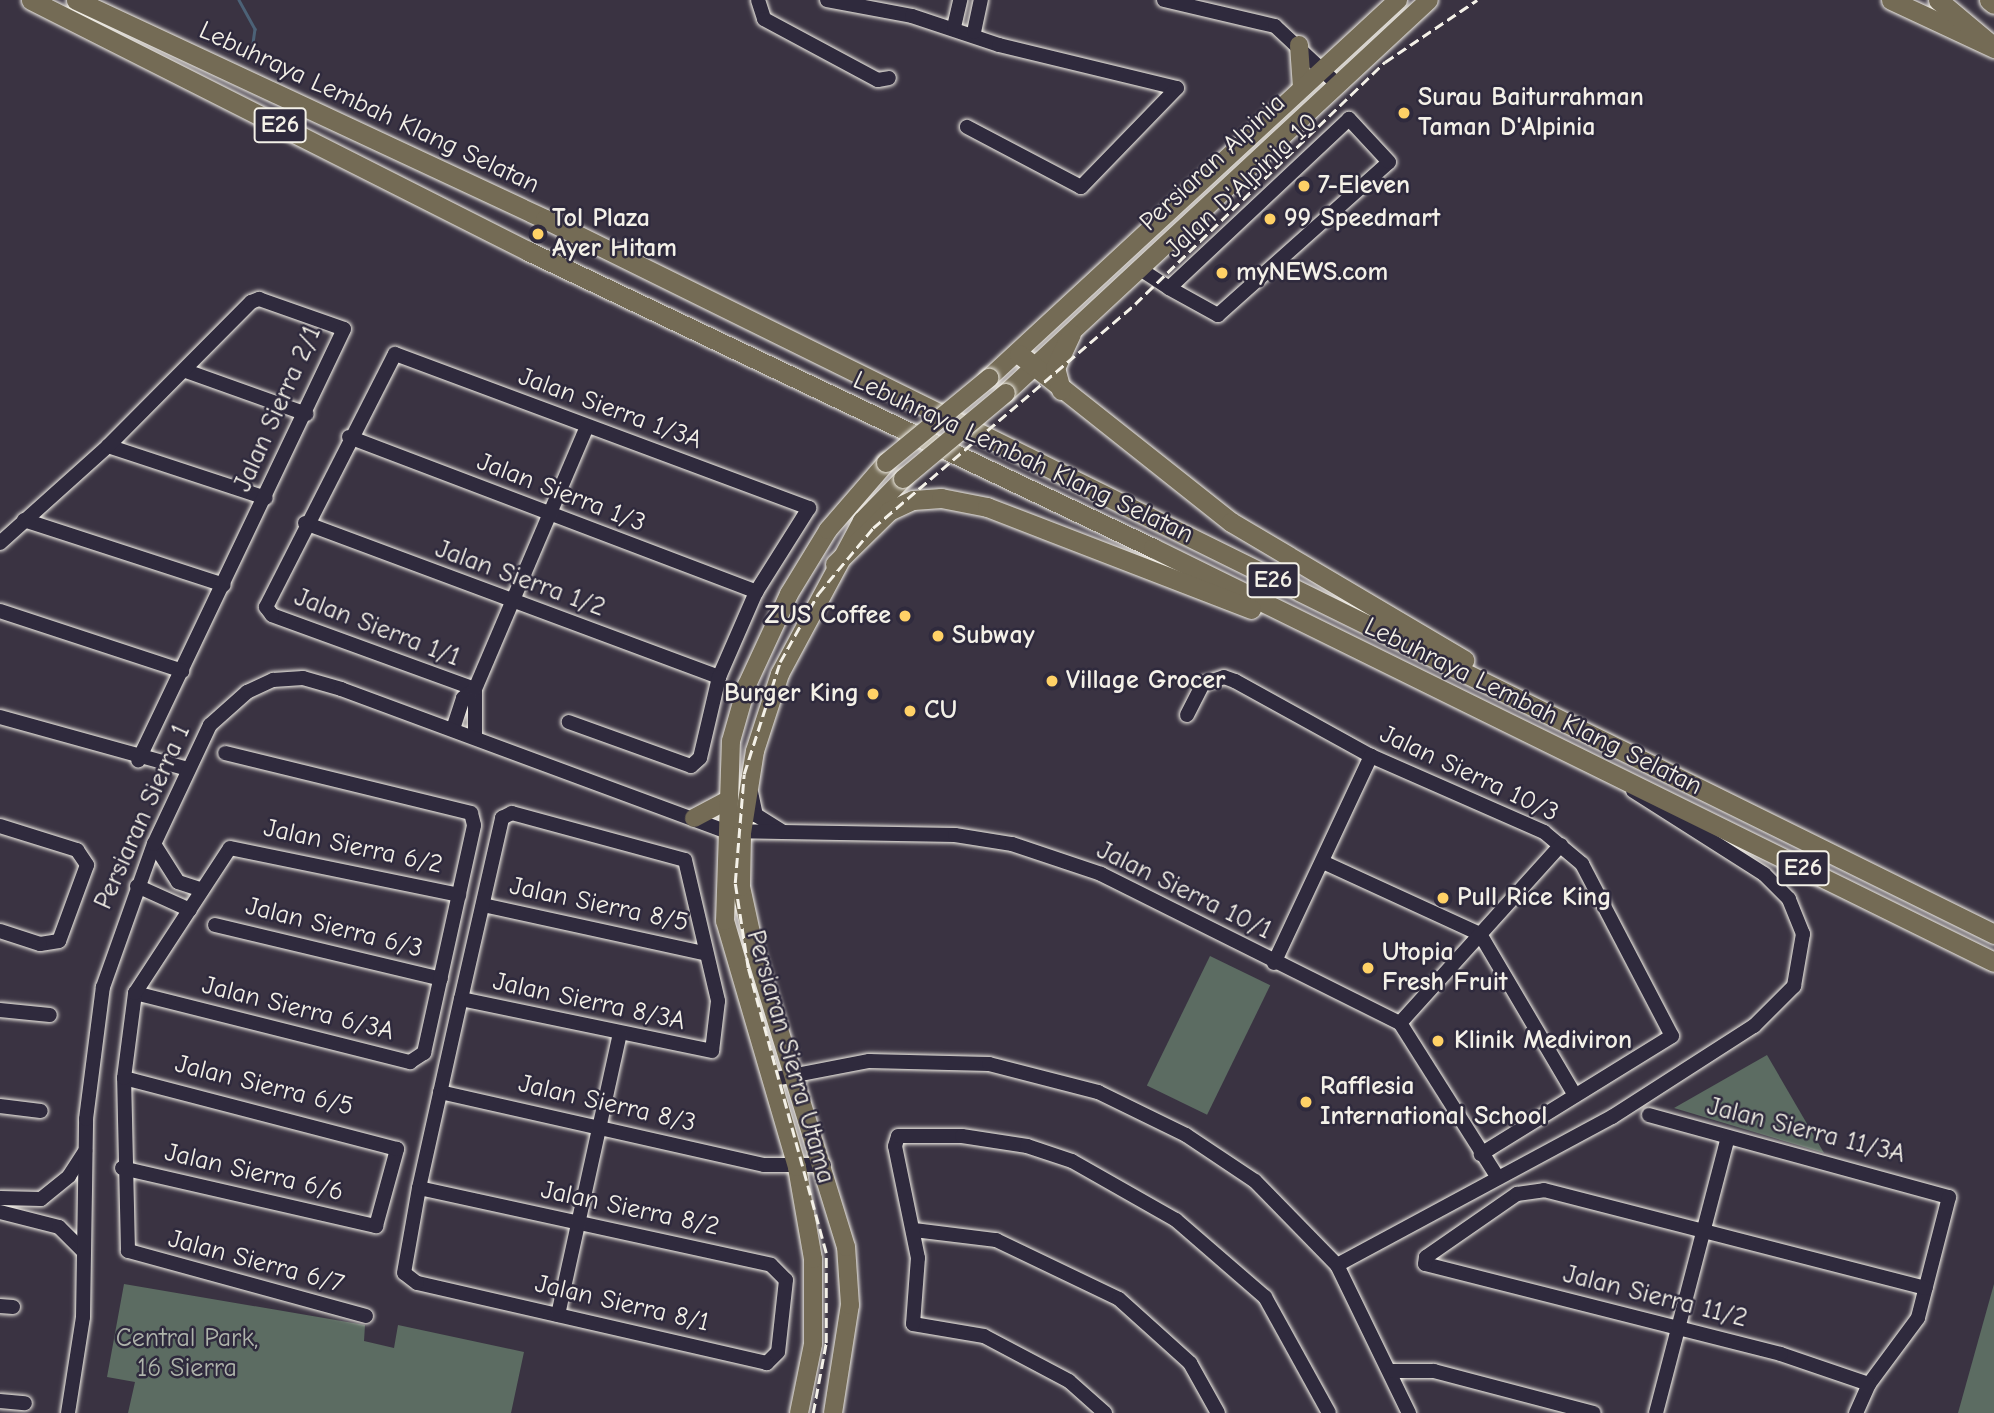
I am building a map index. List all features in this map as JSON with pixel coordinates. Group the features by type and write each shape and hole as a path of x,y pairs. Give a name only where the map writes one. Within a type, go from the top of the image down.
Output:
{"highway":[{"name":"Lebuhraya Lembah Klang Selatan","path":"31,0 528,250 1613,774 1994,962"},
{"name":"Lebuhraya Lembah Klang Selatan","path":"76,0 555,224 1107,501 1696,785 1990,931"},
{"path":"1891,0 1994,48"},
{"path":"1938,0 1994,48"},
{"path":"1989,0 1994,4"},
{"path":"1062,392 1055,368 1071,333"},
{"path":"1019,354 1062,392 1135,440 1269,547 1696,785"},
{"path":"835,564 889,511 913,500 941,498 987,507 1321,633"}],"main road":[{"name":"Persiaran Alpinia","path":"989,378 1019,354 1398,0"},
{"name":"Persiaran Alpinia","path":"1006,393 1036,368 1336,83 1429,0"},
{"path":"1302,88 1301,48 1343,50"},
{"name":"Persiaran Sierra Utama","path":"834,1413 850,1273 824,1165 746,915 726,801 736,718 764,643 828,530 886,463 989,378"},
{"name":"Persiaran Sierra Utama","path":"799,1413 814,1308 797,1167 725,921 733,832 770,698 835,564 862,521 903,479 1006,393"},
{"path":"694,818 726,801"}],"street":[{"path":"758,0 764,19 878,80 889,78"},
{"path":"827,0 954,27 974,32 999,45 1172,84 1177,96 1082,187 967,127"},
{"path":"954,27 960,0"},
{"path":"974,32 981,0"},
{"path":"1164,0 1275,26 1336,83"},
{"name":"Jalan D'Alpinia 10","path":"1349,119 1389,162 1218,315 1169,288 1349,119"},
{"path":"1140,269 1169,288"},
{"name":"Jalan Sierra 2/1","path":"0,543 108,446 259,299 337,323 345,334 138,760"},
{"name":"Jalan Sierra 1/3A","path":"349,437 395,354 586,429 808,508 756,592"},
{"path":"186,371 307,414"},
{"path":"475,736 475,689 586,429"},
{"path":"305,523 349,437"},
{"name":"Jalan Sierra 1/3","path":"349,437 549,516 756,592"},
{"path":"108,446 266,498"},
{"path":"24,520 223,585"},
{"name":"Jalan Sierra 1/2","path":"305,523 512,604 719,677"},
{"name":"Jalan Sierra 1/1","path":"305,523 266,607 272,615 475,689"},
{"path":"569,722 691,766 700,758 719,677 756,592"},
{"path":"0,611 182,671"},
{"name":"Jalan Sierra 10/3","path":"1187,715 1203,684 1224,677 1235,681 1371,756 1561,845 1583,864 1672,1036 1575,1094"},
{"name":"Persiaran Sierra 1","path":"68,1413 83,1317 85,1150 97,1013 137,886 187,769 210,725 247,692 273,680 303,678 475,736 733,832"},
{"path":"453,729 463,698 475,689"},
{"path":"0,717 138,760 187,769"},
{"name":"Jalan Sierra 6/3A","path":"135,993 410,1062 424,1053 474,825 471,813 225,753"},
{"path":"1274,963 1325,863 1371,756"},
{"path":"1337,1265 1612,1117 1754,1026 1794,986 1803,962 1803,934 1788,899 1764,874 1660,812 1613,774"},
{"path":"749,776 756,815 766,826 791,834"},
{"path":"419,1188 502,818 512,813 671,851 690,869 704,953"},
{"path":"0,826 77,850 87,865 59,941 40,944 0,931"},
{"name":"Jalan Sierra 10/1","path":"733,832 955,835 1012,845 1101,874 1274,963 1400,1023"},
{"path":"122,1168 124,1077 135,993 202,890 178,883 154,844"},
{"path":"1498,1178 1400,1023 1561,845"},
{"name":"Jalan Sierra 6/2","path":"202,890 225,853 238,847 459,895"},
{"path":"1325,863 1480,934 1575,1094 1481,1154"},
{"path":"137,886 190,910"},
{"name":"Jalan Sierra 8/5","path":"483,905 704,953"},
{"name":"Jalan Sierra 6/3","path":"215,925 441,979"},
{"name":"Jalan Sierra 8/3A","path":"461,999 706,1054 719,1026 704,953"},
{"path":"0,1010 50,1015"},
{"path":"558,1315 620,1034"},
{"path":"770,1080 912,1058 989,1064 1098,1092 1186,1135 1255,1181 1337,1265 1393,1371 1409,1413"},
{"name":"Jalan Sierra 6/5","path":"124,1077 393,1143 397,1149 376,1226"},
{"name":"Jalan Sierra 8/3","path":"440,1092 764,1165 824,1165"},
{"path":"0,1107 41,1111"},
{"name":"Jalan Sierra 11/3A","path":"1649,1115 1949,1197 1926,1287"},
{"path":"1105,1413 1069,1381 984,1336 916,1328 911,1319 914,1230 895,1146 904,1135 1027,1146 1072,1161 1176,1220 1265,1297 1329,1413"},
{"path":"1656,1413 1676,1326 1728,1138"},
{"path":"0,1212 30,1208 60,1184 85,1150"},
{"name":"Jalan Sierra 6/6","path":"122,1168 376,1226"},
{"name":"Jalan Sierra 6/7","path":"122,1168 126,1245 133,1255 366,1317"},
{"path":"60,1184 84,1185"},
{"name":"Jalan Sierra 8/2","path":"419,1188 771,1265 786,1280 785,1319"},
{"name":"Jalan Sierra 8/1","path":"419,1188 404,1273 417,1283 767,1363 778,1352 785,1319"},
{"name":"Jalan Sierra 11/2","path":"1702,1230 1530,1189 1430,1250 1425,1264 1676,1326 1860,1377 1868,1384"},
{"path":"0,1198 30,1208 60,1227 83,1251"},
{"path":"60,1227 84,1229"},
{"path":"914,1230 996,1240 1046,1258 1119,1299 1190,1363 1218,1413"},
{"path":"1702,1230 1926,1287 1911,1332 1868,1384 1856,1413"},
{"path":"1393,1371 1434,1371 1594,1413"},
{"path":"0,1401 25,1403"}],"green space":[{"path":"1210,956 1270,985 1207,1115 1147,1085"},
{"path":"1767,1055 1824,1153 1674,1108"},
{"name":"Central Park, 16 Sierra","path":"124,1284 365,1325 364,1341 394,1348 398,1325 524,1352 511,1413 128,1413 135,1382 107,1377"},
{"path":"1994,1284 1994,1413 1958,1413"}],"waterway":[{"path":"239,0 255,29 253,43"}],"railway":[{"path":"813,1413 826,1343 826,1253 748,968 735,883 744,774 780,662 818,594 873,528 1135,304 1385,62 1477,0"}],"place":[{"name":"Surau Baiturrahman Taman D'Alpinia","path":"1404,113"},
{"name":"7-Eleven","path":"1304,186"},
{"name":"99 Speedmart","path":"1270,219"},
{"name":"Tol Plaza Ayer Hitam","path":"538,234"},
{"name":"myNEWS.com","path":"1222,273"},
{"name":"ZUS Coffee","path":"905,616"},
{"name":"Subway","path":"938,636"},
{"name":"Village Grocer","path":"1052,681"},
{"name":"Burger King","path":"873,694"},
{"name":"CU","path":"910,711"},
{"name":"Pull Rice King","path":"1443,898"},
{"name":"Utopia Fresh Fruit","path":"1368,968"},
{"name":"Klinik Mediviron","path":"1438,1041"},
{"name":"Rafflesia International School","path":"1306,1102"}]}
